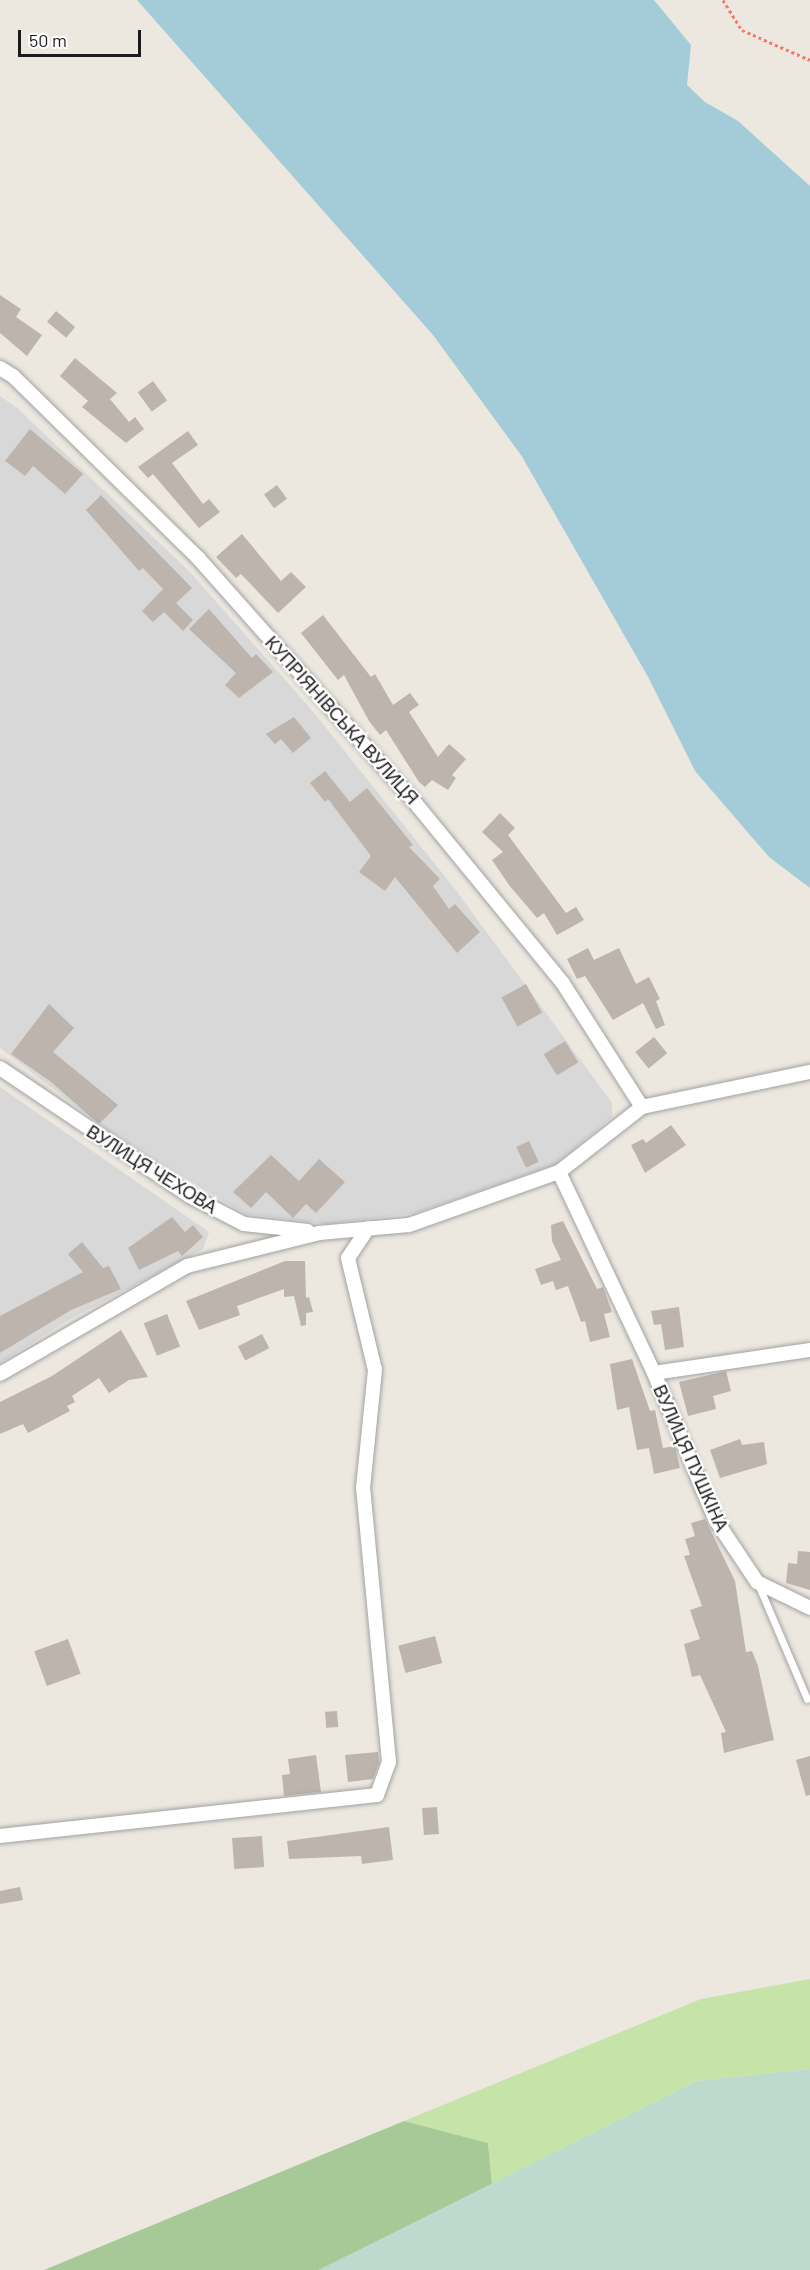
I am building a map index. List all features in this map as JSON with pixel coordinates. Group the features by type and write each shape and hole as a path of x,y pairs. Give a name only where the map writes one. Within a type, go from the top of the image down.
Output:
{"street":[{"name":"КУПРІЯНІВСЬКА ВУЛИЦЯ","path":"0,368 13,376 199,559 408,794 562,982 642,1107"},
{"name":"ВУЛИЦЯ ЧЕХОВА","path":"0,1068 188,1195 244,1224 319,1233"},
{"path":"0,1374 187,1266 319,1233 409,1225 559,1172 642,1107 810,1072"},
{"name":"ВУЛИЦЯ ПУШКІНА","path":"559,1172 654,1373 715,1520 757,1582 810,1608"},
{"path":"0,1836 377,1795 389,1762 363,1488 375,1370 348,1258 368,1228"},
{"name":"ВУЛИЦЯ ПУШКІНА","path":"654,1373 810,1350"}],"lane":[{"path":"757,1582 807,1699"}],"path":[{"path":"723,0 742,30 810,60"}],"shaded area":[{"path":"0,396 17,408 190,572 310,708 455,889 612,1103 612,1117 556,1164 415,1213 327,1224 246,1214 121,1141 0,1048"},
{"path":"0,1087 209,1232 203,1249 67,1321 0,1363"}],"green space":[{"path":"810,1979 810,2069 697,2081 492,2184 488,2143 404,2121 701,1999"},
{"path":"810,2069 810,2270 319,2270 697,2081"},
{"path":"404,2121 488,2143 492,2184 319,2270 44,2270"}],"water":[{"path":"137,0 654,0 691,45 687,85 705,102 738,121 810,186 810,888 769,857 695,771 647,675 521,455 433,335"}],"building":[{"path":"0,295 21,309 16,317 42,335 27,356 0,333"},
{"path":"56,311 75,327 66,338 47,322"},
{"path":"75,358 117,393 110,399 129,422 135,417 144,429 126,443 82,407 88,401 60,376"},
{"path":"153,381 167,400 152,412 138,392"},
{"path":"30,429 83,474 65,494 33,466 25,476 5,461"},
{"path":"188,431 198,445 172,463 203,504 209,499 220,512 199,528 153,474 148,478 138,467"},
{"path":"277,485 287,499 274,508 264,494"},
{"path":"101,495 192,588 176,603 193,620 183,631 164,612 153,622 142,611 163,589 143,568 139,571 86,510"},
{"path":"242,534 281,581 291,572 306,587 278,613 241,574 236,578 216,557"},
{"path":"209,609 252,658 256,654 273,672 239,698 225,685 236,673 189,629"},
{"path":"323,615 371,677 375,674 393,705 410,693 419,705 409,712 438,757 449,744 466,759 452,775 456,778 448,790 432,780 425,787 419,782 386,730 380,735 369,721 344,675 338,680 301,633"},
{"path":"294,717 311,738 293,753 281,739 275,744 266,734"},
{"path":"325,771 350,802 367,788 413,845 409,847 440,879 433,886 449,909 455,904 480,932 457,953 395,877 385,891 359,872 371,856 328,799 325,802 310,783"},
{"path":"500,813 515,828 508,835 566,913 576,907 584,920 557,935 544,913 537,918 509,885 492,860 503,852 482,832"},
{"path":"588,948 594,960 619,948 636,984 649,977 660,999 656,1001 665,1025 656,1029 643,1003 613,1020 585,976 577,979 567,959"},
{"path":"526,984 542,1013 518,1026 502,998"},
{"path":"49,1004 74,1028 53,1052 118,1105 99,1124 51,1082 11,1054"},
{"path":"654,1037 667,1053 649,1068 635,1052"},
{"path":"565,1041 578,1062 557,1075 544,1054"},
{"path":"671,1125 686,1145 645,1173 631,1145 643,1139 646,1143"},
{"path":"529,1141 539,1162 526,1168 516,1147"},
{"path":"271,1155 299,1181 319,1159 345,1182 316,1213 306,1204 293,1218 266,1192 251,1208 233,1192"},
{"path":"172,1217 185,1232 193,1225 203,1237 182,1256 178,1251 139,1270 128,1248"},
{"path":"563,1221 597,1289 603,1287 612,1312 604,1314 610,1337 590,1342 585,1321 581,1322 568,1286 556,1290 553,1281 541,1285 535,1269 561,1260 552,1241 551,1225"},
{"path":"82,1242 103,1268 109,1266 121,1289 71,1310 0,1353 0,1316 83,1272 68,1254"},
{"path":"285,1261 305,1261 306,1298 309,1297 313,1312 306,1313 306,1325 301,1326 294,1296 284,1297 284,1289 237,1306 240,1315 199,1330 186,1301"},
{"path":"679,1307 684,1347 665,1350 661,1324 654,1325 651,1311"},
{"path":"167,1314 180,1346 157,1356 144,1323"},
{"path":"121,1330 148,1377 129,1380 109,1393 99,1378 72,1396 75,1402 67,1406 70,1411 28,1433 23,1424 0,1434 0,1402 52,1376"},
{"path":"262,1334 269,1348 245,1361 238,1346"},
{"path":"632,1359 650,1411 655,1410 663,1448 675,1446 680,1468 654,1474 649,1448 637,1450 629,1407 617,1410 610,1364"},
{"path":"726,1371 731,1391 713,1396 716,1409 688,1416 679,1382"},
{"path":"740,1439 742,1445 764,1442 767,1464 720,1478 710,1450"},
{"path":"705,1519 735,1581 746,1652 752,1651 758,1666 774,1740 724,1753 721,1733 726,1732 700,1675 692,1677 684,1644 700,1639 690,1610 702,1606 684,1556 690,1555 685,1539 695,1536 691,1523"},
{"path":"798,1551 810,1552 810,1590 786,1583 788,1563 797,1564"},
{"path":"435,1636 442,1663 406,1673 398,1646"},
{"path":"68,1639 81,1674 47,1686 34,1651"},
{"path":"337,1711 338,1727 326,1728 325,1712"},
{"path":"378,1752 379,1763 373,1779 348,1782 345,1755"},
{"path":"316,1755 321,1792 284,1796 282,1775 290,1774 288,1759"},
{"path":"810,1756 810,1795 806,1796 796,1760"},
{"path":"437,1807 439,1834 424,1835 422,1808"},
{"path":"389,1827 393,1860 362,1864 361,1856 289,1859 287,1841"},
{"path":"262,1836 264,1867 234,1869 232,1838"},
{"path":"20,1887 23,1900 0,1904 0,1891"}]}
